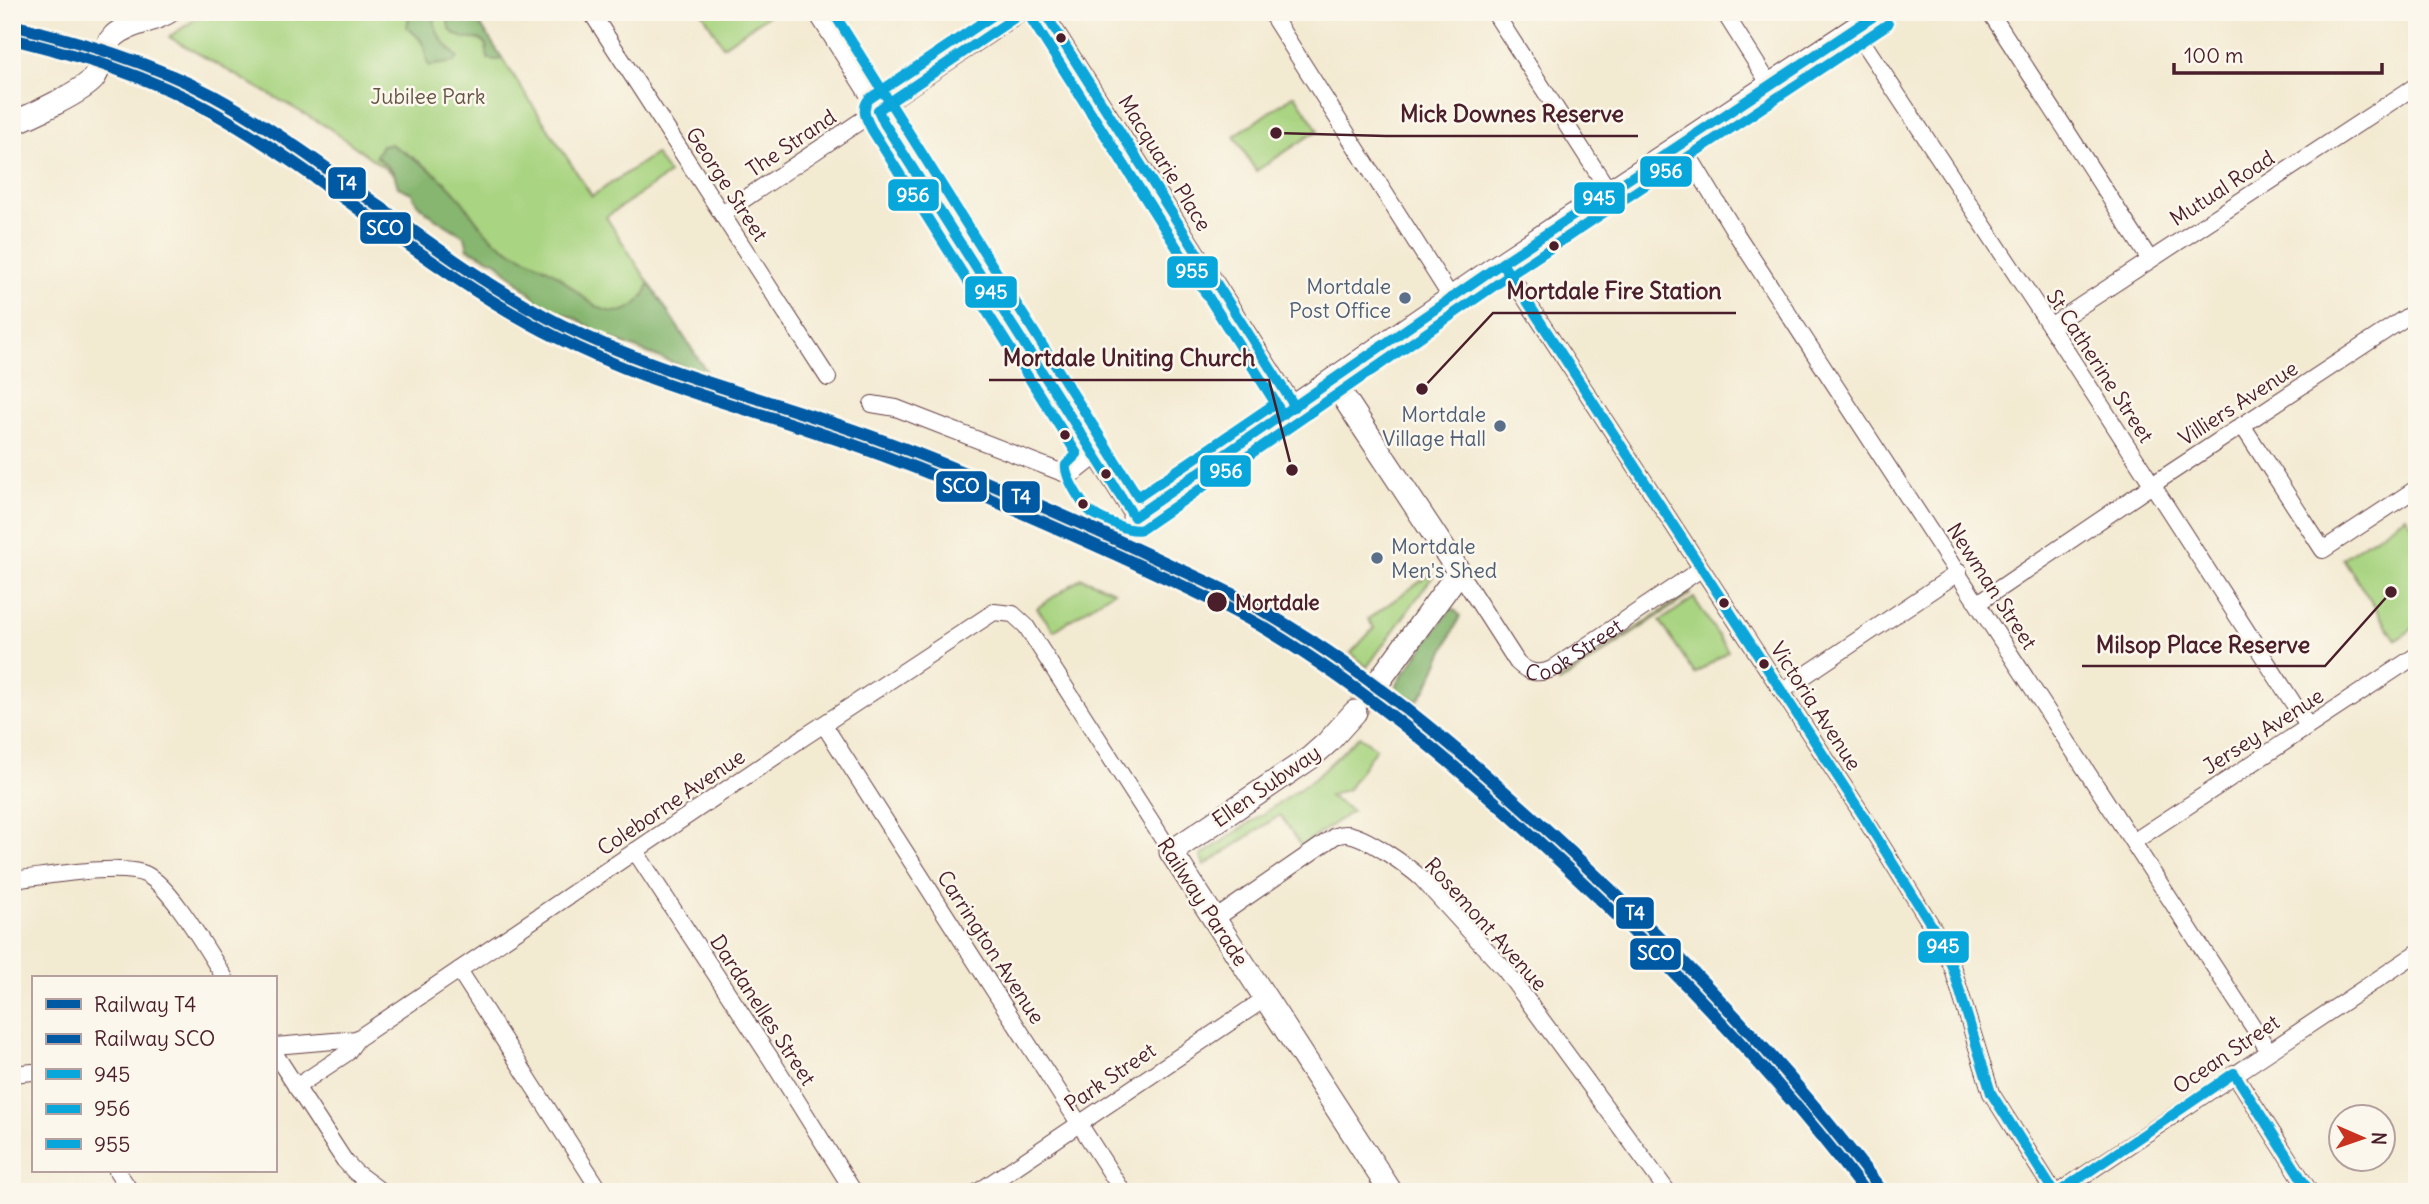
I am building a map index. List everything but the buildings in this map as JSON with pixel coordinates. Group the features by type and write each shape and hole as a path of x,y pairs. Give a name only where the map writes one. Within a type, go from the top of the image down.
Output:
{"street":[{"path":"12,123 87,84 96,73 107,44 123,30 168,12"},
{"name":"George Street","path":"592,12 828,378"},
{"path":"816,12 1134,517 1609,191 1880,12"},
{"name":"The Strand","path":"722,214 1023,12"},
{"name":"Macquarie Place","path":"1044,12 1295,407"},
{"path":"1270,12 1452,299"},
{"path":"1494,12 1609,191"},
{"path":"1724,12 1770,85"},
{"path":"1990,12 2150,260"},
{"name":"St Catherine Street","path":"1854,29 2050,326 2308,726"},
{"name":"Mutual Road","path":"2050,326 2417,85"},
{"name":"Newman Street","path":"1681,143 1742,244 1959,572 2269,1051"},
{"name":"Victoria Avenue","path":"1502,264 1864,817 1940,939 1953,969 1991,1093 2057,1192"},
{"name":"Villiers Avenue","path":"1979,603 2151,485 2417,310"},
{"name":"Cook Street","path":"1333,381 1517,662 1529,671 1540,673 1552,669 1700,569"},
{"path":"872,404 896,408 1063,473 1076,472 1095,457"},
{"path":"2242,425 2323,550 2417,488"},
{"path":"1381,678 1459,572"},
{"path":"1782,691 1959,572"},
{"name":"Coleborne Avenue","path":"296,1087 347,1053 358,1039 459,970 989,615 1000,611 1013,614"},
{"name":"Railway Parade","path":"1013,614 1026,626 1391,1192"},
{"name":"Jersey Avenue","path":"2133,842 2417,655"},
{"name":"Ellen Subway","path":"1171,852 1310,758 1355,712"},
{"name":"Carrington Avenue","path":"824,725 1123,1192"},
{"name":"Rosemont Avenue","path":"1215,919 1340,834 1356,836 1408,867 1450,908 1505,970 1668,1192"},
{"name":"Dardanelles Street","path":"635,851 854,1192"},
{"path":"12,880 124,869 147,875 170,896 224,976"},
{"name":"Ocean Street","path":"2057,1192 2417,953"},
{"path":"459,970 601,1192"},
{"name":"Park Street","path":"978,1192 1266,998"},
{"name":"Coleborne Avenue","path":"276,1046 358,1039"},
{"path":"276,1056 349,1167 382,1192"},
{"path":"12,1074 32,1072"},
{"path":"2234,1073 2310,1192"},
{"path":"118,1172 131,1192"}],"green space":[{"name":"Jubilee Park","path":"206,12 472,12 592,196 655,154 669,174 606,217 706,371 555,290 329,128 169,37"},
{"path":"413,12 435,12 438,32 458,58 454,62 429,66 421,41 407,27"},
{"path":"449,12 472,12 502,58 488,59 486,45 480,39 461,37 451,31"},
{"path":"702,12 773,12 723,46"},
{"path":"1295,95 1318,130 1256,171 1234,136"},
{"path":"390,144 420,162 447,184 495,241 553,272 599,307 620,312 630,308 642,297 649,283 706,371 705,375 601,335 579,320 542,305 497,262 468,249 465,237 426,212 412,193 398,187 394,173 376,156 382,145"},
{"path":"2406,516 2417,533 2417,626 2396,640 2343,558"},
{"path":"1432,573 1433,576 1367,667 1351,653 1374,628 1368,619"},
{"path":"1082,578 1114,591 1054,631 1037,608"},
{"path":"1690,592 1691,594 1559,683 1558,681"},
{"path":"1694,598 1728,651 1695,674 1660,621"},
{"path":"1451,609 1460,616 1426,689 1417,701 1395,690 1400,679"},
{"path":"1359,736 1376,748 1348,789 1329,796 1352,811 1301,846 1280,815 1204,866 1201,856 1314,779"}],"tunnel":[{"path":"1355,712 1381,678"}],"rail line":[{"name":"T4","path":"12,25 115,54 166,73 214,96 302,151 472,272 516,300 589,338 671,370 848,428 953,468 1211,584 1311,640 1427,725 1500,787 1613,892 1695,973 1773,1058 1883,1192"},
{"name":"SCO","path":"12,39 63,52 139,77 211,111 298,166 467,285 510,312 586,352 648,377 899,461 1123,558 1266,629 1345,681 1421,739 1563,864 1683,981 1759,1063 1865,1192"}],"transit line":[{"name":"955","path":"833,12 1138,497 1276,403 1032,20"},
{"name":"956","path":"998,12 869,99 865,115 1077,454 1066,465 1066,470 1079,497 1091,512 1102,519 1137,530 1510,275 1888,24"},
{"name":"945","path":"1023,12 878,110 1134,517 1502,263 1880,12"},
{"name":"945","path":"1044,12 1295,407"},
{"name":"956","path":"1032,20 1283,415"},
{"name":"945","path":"1502,263 1864,817 1940,939 1953,969 1991,1093 2054,1192"},
{"name":"945","path":"2234,1073 2310,1192"},
{"name":"945","path":"2059,1192 2234,1073"}],"place":[{"name":"Mick Downes Reserve","path":"1276,133"},
{"name":"Mortdale Post Office","path":"1405,298"},
{"name":"Mortdale Fire Station","path":"1422,389"},
{"name":"Mortdale Village Hall","path":"1500,426"},
{"name":"Mortdale Uniting Church","path":"1292,470"},
{"name":"Mortdale Men's Shed","path":"1377,558"},
{"name":"Milsop Place Reserve","path":"2391,592"},
{"name":"Mortdale","path":"1217,602"}]}
